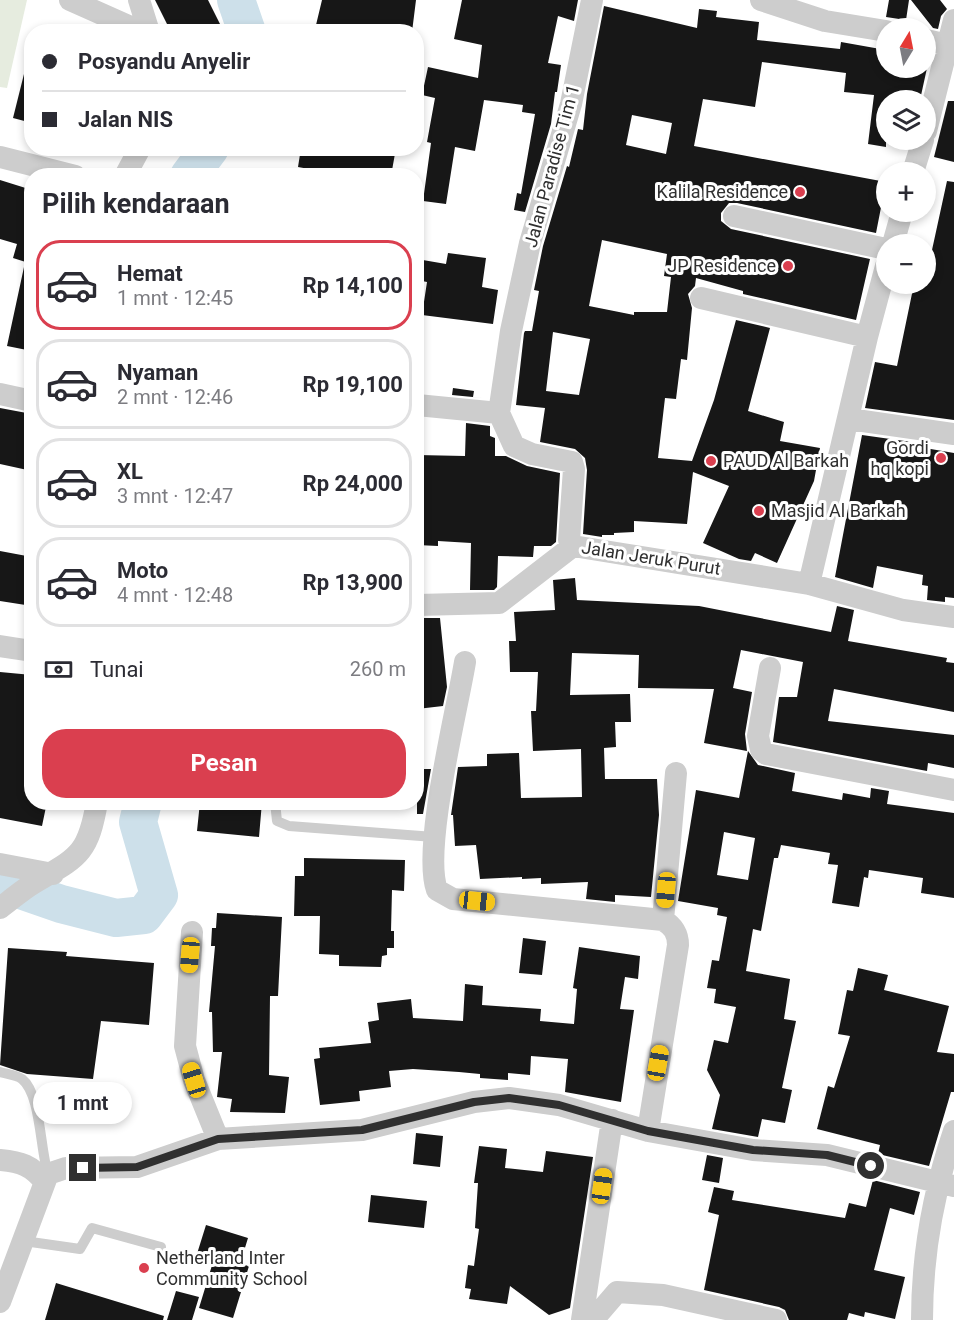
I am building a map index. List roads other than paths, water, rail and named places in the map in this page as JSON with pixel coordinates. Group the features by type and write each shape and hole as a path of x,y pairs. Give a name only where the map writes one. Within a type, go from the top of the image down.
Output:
{"street":[{"path":"70,0 123,24"},
{"path":"139,0 146,24"},
{"name":"Jalan Paradise Tim 1","path":"499,413 511,331 534,229 572,104 592,0"},
{"path":"761,0 825,21 876,30"},
{"path":"936,91 954,20"},
{"path":"936,42 948,45"},
{"path":"0,157 43,168"},
{"path":"734,216 876,247"},
{"path":"809,584 879,294"},
{"path":"701,298 867,337"},
{"path":"0,394 24,398"},
{"path":"424,406 499,413"},
{"name":"Jalan Jeruk Purut","path":"499,413 514,446 532,454 572,462 574,469 569,540 573,546 809,584 903,610 954,617"},
{"path":"849,418 954,434"},
{"path":"424,605 499,603 573,546"},
{"path":"0,646 24,650"},
{"path":"465,662 434,837 434,880 437,890 453,899 663,920 675,931 678,945 648,1131"},
{"path":"770,668 758,736 761,750 766,754 954,790"},
{"path":"663,920 676,773"},
{"path":"0,908 83,849 92,830 96,810"},
{"path":"0,864 43,878"},
{"path":"192,932 184,1046 194,1080 218,1139"},
{"path":"0,1302 46,1178 66,1168 137,1167 218,1139 362,1130 474,1102 501,1098 540,1101 648,1131 753,1150 827,1155 946,1184"},
{"path":"582,1320 612,1120"},
{"path":"922,1320 925,1258 946,1184 954,1131"},
{"path":"0,1161 24,1163 46,1178"},
{"path":"593,1320 617,1292 686,1310 776,1320"}],"lane":[{"path":"275,810 277,821 290,826 434,837"},
{"path":"0,1072 21,1078 33,1092 46,1178"},
{"path":"24,1241 80,1249 92,1228 161,1247"}],"waterway":[{"path":"236,0 244,24"},
{"path":"195,168 204,156"},
{"path":"0,883 61,904 116,918 144,915 159,895 138,822 141,810"}],"place":[{"name":"Kalila Residence","path":"800,192"},
{"name":"JP Residence","path":"788,266"},
{"name":"Gordi hq kopi","path":"941,458"},
{"name":"PAUD Al Barkah","path":"711,461"},
{"name":"Masjid Al Barkah","path":"759,511"},
{"name":"Netherland Inter Community School","path":"144,1268"}]}
